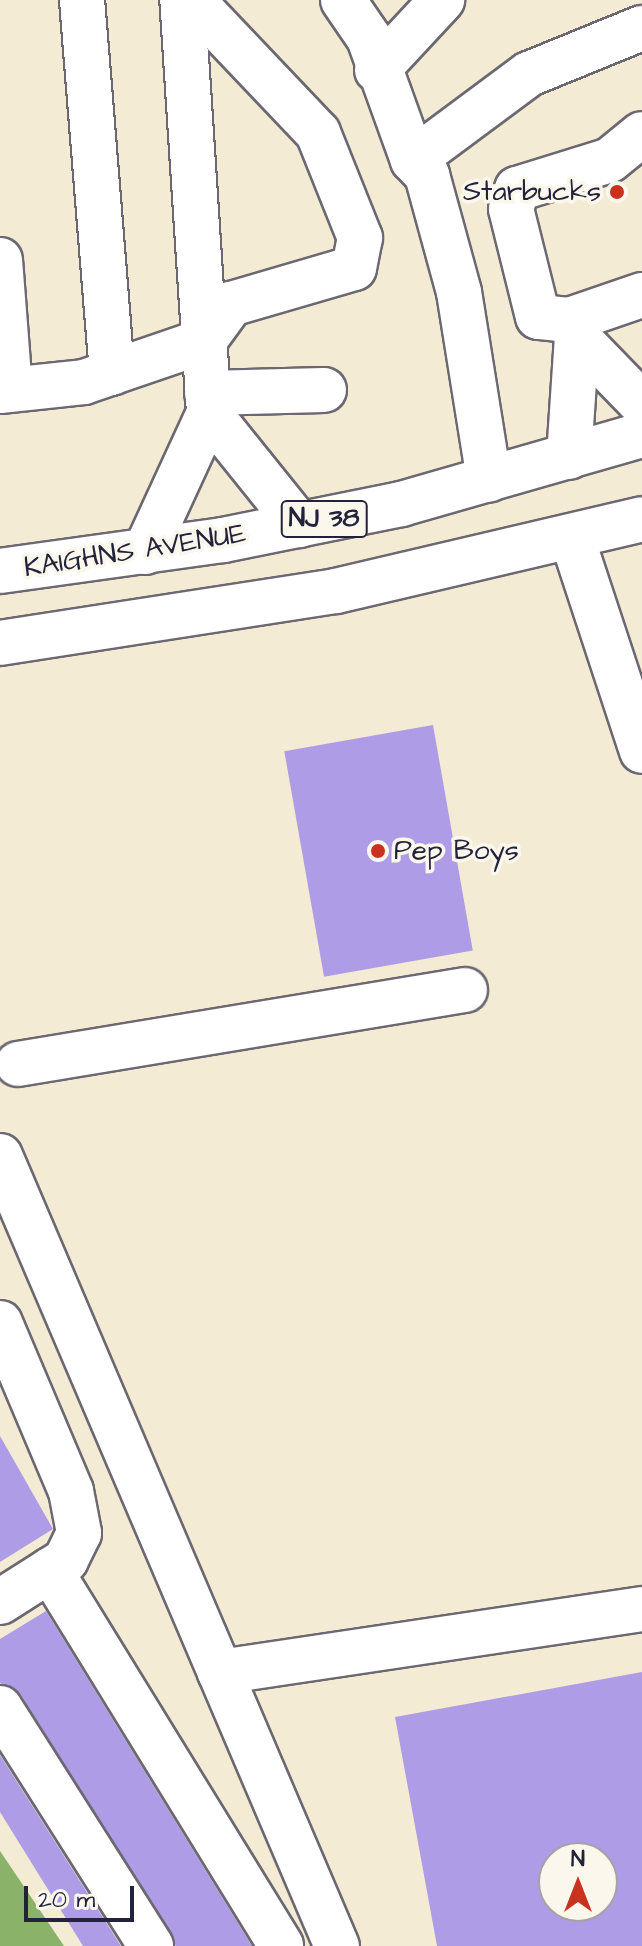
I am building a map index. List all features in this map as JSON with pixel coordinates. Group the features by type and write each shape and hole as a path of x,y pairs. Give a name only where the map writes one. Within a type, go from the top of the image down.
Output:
{"main road":[{"path":"82,0 112,373"},
{"path":"145,552 208,403 182,0"},
{"path":"0,260 5,390 112,373 204,341 231,304 354,268 360,238 318,133 192,0"},
{"path":"343,0 369,38 377,70 413,160 427,175 459,292 489,480"},
{"path":"377,70 442,0"},
{"path":"413,160 529,74 642,28"},
{"path":"642,134 610,160 517,189 511,209 538,317 573,328 642,404"},
{"path":"573,328 642,295"},
{"path":"569,457 573,328"},
{"path":"208,403 324,390"},
{"path":"208,403 299,525"},
{"name":"KAIGHNS AVENUE","path":"0,571 145,552 299,525 489,480 642,435"},
{"path":"0,643 238,609 572,538 642,519"},
{"path":"572,538 624,634 640,738"},
{"path":"18,1064 465,990"},
{"path":"0,1156 337,1946"},
{"path":"0,1323 71,1491 79,1533 66,1560 0,1602"},
{"path":"50,1570 281,1946"},
{"path":"220,1672 642,1609"},
{"path":"0,1708 151,1946"}],"green space":[{"path":"0,1851 64,1946 0,1946"}],"building":[{"name":"Pep Boys","path":"433,725 473,951 324,977 284,751"},
{"path":"0,1436 53,1529 0,1562"},
{"path":"46,1611 252,1946 176,1946 21,1695 0,1683 0,1639"},
{"path":"642,1672 642,1946 437,1946 395,1717"},
{"path":"0,1755 121,1946 83,1946 0,1812"}],"place":[{"name":"Starbucks","path":"617,192"},
{"name":"Pep Boys","path":"378,851"}]}
